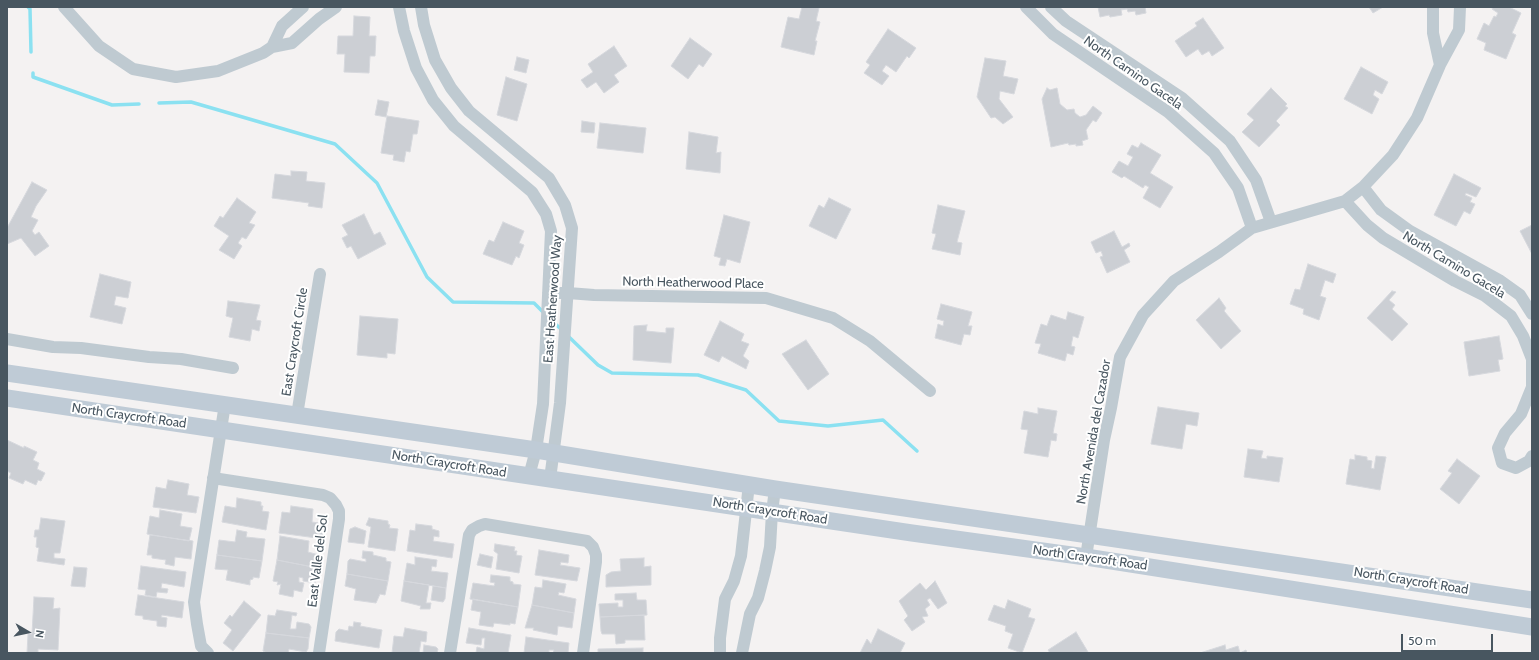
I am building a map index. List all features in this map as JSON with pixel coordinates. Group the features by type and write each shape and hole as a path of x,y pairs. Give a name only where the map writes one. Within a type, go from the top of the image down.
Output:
{"main road":[{"name":"North Craycroft Road","path":"7,373 536,450 775,488 1532,600"},
{"name":"North Craycroft Road","path":"7,398 772,512 1086,557 1532,627"}],"street":[{"path":"64,7 99,46 133,69 176,77 218,71 263,53 272,47 292,43 319,19 336,7"},
{"path":"272,47 282,26 303,7"},
{"name":"East Heatherwood Way","path":"399,7 404,31 416,68 434,100 454,126 532,192 546,214 551,231 543,404 536,450 529,476"},
{"name":"East Heatherwood Way","path":"421,7 424,26 435,60 451,88 469,111 548,178 565,205 572,228 560,403 552,453 550,479"},
{"name":"North Camino Gacela","path":"1026,7 1053,34 1168,112 1214,153 1238,188 1252,228"},
{"name":"North Camino Gacela","path":"1051,7 1066,21 1182,98 1230,142 1256,180 1271,222"},
{"path":"1433,7 1433,33 1440,65"},
{"name":"North Avenida del Cazador","path":"1086,557 1104,440 1120,357 1143,315 1174,280 1219,252 1252,228 1345,201 1363,187 1393,155 1417,118 1440,65 1459,30 1460,7"},
{"path":"1122,82 1139,70"},
{"name":"North Camino Gacela","path":"1363,187 1381,210 1410,231 1499,280 1520,295 1532,314"},
{"name":"North Camino Gacela","path":"1345,201 1367,225 1383,238 1454,281 1485,296 1511,316 1523,336 1532,359 1532,387 1521,414 1505,433 1498,448 1502,463 1516,468 1529,461 1532,456"},
{"name":"East Craycroft Circle","path":"297,415 320,274"},
{"name":"North Heatherwood Place","path":"548,293 766,298 833,318 870,341 930,391"},
{"path":"7,339 53,347 81,348 149,357 181,359 233,368"},
{"path":"208,653 201,646 194,602 225,404"},
{"name":"East Valle del Sol","path":"213,478 323,495 330,498 336,505 339,511 339,519 319,653"},
{"path":"720,653 720,638 725,599 734,581 740,556 749,484"},
{"path":"742,653 750,614 758,598 766,571 770,547 775,488"},
{"path":"450,653 469,535 472,530 485,524 587,541 593,547 596,555 596,562 582,653"}],"building":[{"path":"802,7 819,8 816,21 820,22 815,41 817,41 814,55 781,47 788,17 799,19"},
{"path":"1098,7 1145,7 1146,13 1136,15 1135,11 1128,12 1127,9 1121,10 1122,15 1100,17"},
{"path":"1369,7 1383,7 1373,13"},
{"path":"1493,7 1509,7 1521,13 1512,33 1516,35 1506,59 1484,50 1486,43 1477,39 1484,23 1489,26 1494,16 1496,17 1498,13 1492,9"},
{"path":"354,16 370,17 369,36 376,36 375,56 370,56 369,73 344,72 345,54 337,54 338,36 353,36"},
{"path":"1203,18 1224,48 1212,56 1209,51 1202,55 1198,49 1186,57 1175,41 1197,26 1195,23"},
{"path":"888,29 916,48 909,58 907,56 896,72 886,65 882,71 889,76 882,85 864,73 870,65 866,62"},
{"path":"690,38 712,54 703,67 699,64 688,79 671,66"},
{"path":"614,46 627,66 614,75 619,82 604,93 596,82 587,88 581,80 593,72 588,64"},
{"path":"517,57 529,60 526,73 514,70"},
{"path":"985,58 1006,61 1003,76 1018,79 1014,94 1000,91 999,99 1013,117 1003,124 995,117 991,118 977,97"},
{"path":"1361,67 1388,82 1382,94 1375,90 1373,95 1379,99 1372,114 1344,99"},
{"path":"506,77 527,84 517,121 497,115"},
{"path":"1047,88 1050,90 1057,88 1060,104 1067,110 1074,109 1075,113 1080,117 1086,115 1093,106 1102,113 1096,122 1093,120 1086,130 1088,139 1082,141 1083,145 1076,146 1076,144 1069,145 1068,143 1051,147 1042,99"},
{"path":"1271,88 1287,104 1285,106 1288,108 1276,121 1280,125 1259,147 1242,132 1254,120 1247,114"},
{"path":"378,100 389,102 386,117 375,115"},
{"path":"387,116 419,121 417,134 413,134 410,152 406,151 404,162 393,160 394,155 381,153"},
{"path":"582,121 595,123 594,133 581,132"},
{"path":"600,123 646,128 643,153 597,148"},
{"path":"689,132 718,137 716,153 721,152 720,173 686,169"},
{"path":"1141,143 1161,155 1150,173 1173,187 1160,208 1143,198 1149,187 1145,185 1143,188 1124,176 1122,178 1112,172 1119,161 1128,166 1133,157 1127,154 1132,145 1138,148"},
{"path":"291,171 307,172 306,181 325,183 322,208 308,206 309,203 272,198 275,174 291,176"},
{"path":"1454,174 1481,188 1476,197 1466,193 1465,195 1472,198 1470,202 1475,204 1470,214 1464,211 1456,226 1434,215"},
{"path":"32,182 47,190 36,206 31,217 38,220 32,231 35,235 39,232 49,246 35,256 21,238 7,244 7,228"},
{"path":"237,198 256,212 249,223 255,225 246,239 242,237 238,243 242,246 234,259 219,250 229,236 214,226 220,216 223,218"},
{"path":"829,198 851,209 836,239 809,226 819,205 824,208"},
{"path":"938,205 965,211 957,242 962,243 960,255 932,249 936,234 932,233"},
{"path":"364,214 374,235 380,232 386,244 358,259 351,246 347,248 342,238 348,235 342,225"},
{"path":"724,215 750,222 740,263 727,259 725,266 719,265 721,258 714,256"},
{"path":"503,222 524,231 519,243 524,245 519,258 516,256 512,265 483,254 489,240 494,242"},
{"path":"1532,225 1532,254 1520,231"},
{"path":"1114,231 1122,247 1129,243 1130,246 1124,250 1130,262 1107,273 1100,257 1103,256 1101,251 1096,253 1091,242"},
{"path":"1308,264 1336,274 1333,283 1325,280 1320,296 1326,298 1319,320 1303,314 1304,309 1290,304 1295,289 1300,290"},
{"path":"100,274 131,282 128,298 116,296 114,305 126,308 122,324 90,317"},
{"path":"1392,291 1396,292 1389,300 1395,305 1392,309 1408,324 1392,341 1367,318"},
{"path":"1219,298 1226,308 1224,311 1241,331 1221,349 1196,320"},
{"path":"228,301 260,305 256,320 261,321 259,331 252,329 250,341 229,337 233,318 226,316"},
{"path":"941,304 972,312 968,326 972,326 970,335 964,334 961,345 935,338 938,324 943,326 944,321 937,319"},
{"path":"1068,312 1084,317 1078,338 1073,336 1071,346 1075,347 1073,355 1067,353 1065,361 1038,353 1041,344 1035,343 1041,324 1047,326 1051,315 1066,320"},
{"path":"360,316 398,319 395,354 387,353 387,358 357,355"},
{"path":"720,321 744,334 741,341 749,344 743,356 749,361 746,369 722,356 719,362 704,355"},
{"path":"647,325 646,331 666,333 666,328 674,328 671,363 633,360 634,326"},
{"path":"1499,336 1503,359 1498,360 1500,371 1469,376 1464,342"},
{"path":"806,340 829,374 808,390 782,354"},
{"path":"1158,407 1199,413 1197,426 1186,424 1182,449 1151,444"},
{"path":"1038,408 1057,411 1053,433 1057,434 1056,441 1051,440 1048,457 1024,453 1028,430 1021,429 1024,411 1038,414"},
{"path":"7,440 37,452 33,460 39,463 37,469 45,473 41,481 38,480 36,485 25,480 23,484 9,478 11,473 7,471"},
{"path":"1248,449 1263,451 1261,458 1267,459 1267,456 1283,458 1279,482 1244,477"},
{"path":"1355,455 1367,457 1367,460 1372,461 1371,468 1374,469 1376,456 1386,457 1380,490 1346,484 1350,459 1355,460"},
{"path":"1457,459 1480,476 1459,504 1440,489 1452,473 1448,471"},
{"path":"168,480 189,484 187,495 199,497 196,513 153,507 156,487 166,489"},
{"path":"237,498 261,502 261,506 263,506 262,511 269,512 266,530 222,522 225,506 236,508"},
{"path":"291,506 313,509 312,522 326,524 324,539 279,533 282,512 290,513"},
{"path":"160,510 182,514 180,526 192,528 189,541 147,534 150,516 159,518"},
{"path":"41,518 65,521 60,553 54,553 54,558 65,559 64,565 37,561 39,548 36,547 37,537 34,537 35,530 39,530"},
{"path":"369,518 388,521 388,524 390,525 389,528 398,529 395,551 368,547 371,527 366,525"},
{"path":"416,524 432,526 432,529 439,531 439,537 434,536 433,541 454,544 452,558 407,551 410,530 415,531"},
{"path":"355,527 366,531 364,544 348,542 350,529"},
{"path":"237,530 247,532 246,537 265,539 262,561 217,555 219,540 235,542"},
{"path":"150,535 193,541 191,559 175,557 174,566 165,564 166,560 152,558 152,555 147,555"},
{"path":"280,536 309,541 308,552 319,555 318,568 277,560"},
{"path":"495,544 515,547 514,551 517,551 516,555 522,556 519,573 496,569 498,554 494,551"},
{"path":"539,550 569,555 568,563 561,562 560,565 580,568 577,581 535,575"},
{"path":"363,551 373,552 373,555 386,558 386,561 391,562 388,581 347,574 348,561 350,559 366,562 366,559 362,558"},
{"path":"480,554 493,557 491,568 477,565"},
{"path":"217,555 262,561 259,578 253,577 253,579 250,580 250,585 226,580 228,570 215,569"},
{"path":"415,557 437,560 436,567 432,566 431,571 448,573 446,588 404,581 407,563 415,565"},
{"path":"644,558 644,567 651,566 651,585 606,587 606,575 611,572 621,571 620,559"},
{"path":"277,560 318,568 315,583 303,581 303,578 299,577 299,582 304,583 302,592 294,590 293,597 279,594 281,584 277,585 278,582 273,581"},
{"path":"141,566 186,572 184,587 162,583 161,588 168,589 167,593 157,592 156,597 145,595 146,590 138,589"},
{"path":"74,567 87,568 85,587 71,586"},
{"path":"347,574 388,581 385,595 380,594 376,603 354,600 356,589 345,586"},
{"path":"491,575 510,577 510,581 513,582 513,584 521,585 518,607 470,599 473,583 494,586 495,583 490,582"},
{"path":"543,580 566,584 564,593 559,592 558,595 576,599 574,613 532,605 535,587 542,588"},
{"path":"404,581 429,585 426,603 431,603 430,609 420,609 421,606 401,601"},
{"path":"935,581 947,603 938,609 930,598 927,600 930,605 925,609 928,616 922,617 925,622 912,631 904,620 908,616 899,601 920,583 926,590"},
{"path":"433,586 446,588 445,599 443,602 431,600"},
{"path":"636,593 637,600 646,600 647,615 600,617 599,604 618,603 618,607 623,607 623,600 615,600 615,594"},
{"path":"138,595 184,602 182,618 162,615 161,617 167,618 166,627 157,626 157,621 143,619 143,616 135,615"},
{"path":"34,597 54,598 53,609 60,608 58,650 38,649 38,653 27,653 28,634 32,634"},
{"path":"473,599 518,607 515,624 510,623 510,625 494,623 493,627 479,625 481,612 471,610"},
{"path":"1008,600 1031,609 1028,617 1035,619 1022,653 1008,648 1013,634 1005,631 1006,626 988,620 994,605 1005,609"},
{"path":"244,601 261,615 233,651 223,643 232,630 224,623 230,615 232,617"},
{"path":"532,605 574,613 572,628 558,626 557,635 533,630 534,628 525,628"},
{"path":"277,610 297,613 296,616 292,615 290,629 296,629 297,622 309,624 311,627 309,638 266,633 268,615 275,616"},
{"path":"644,615 645,640 625,640 625,643 616,644 615,634 602,634 600,617"},
{"path":"354,622 361,623 360,626 382,630 379,648 335,641 336,632 339,629 348,631 349,626 353,627"},
{"path":"405,628 427,632 426,642 421,641 419,653 392,653 394,636 403,637"},
{"path":"469,628 511,635 508,653 476,653 477,647 484,649 485,638 482,638 481,645 466,643"},
{"path":"878,629 905,643 900,653 860,653 867,639 871,644"},
{"path":"1076,632 1088,652 1050,653 1048,650"},
{"path":"266,633 309,638 308,649 306,652 289,649 288,653 267,653 263,651"},
{"path":"526,637 569,643 568,653 553,653 554,650 549,650 549,653 524,653"},
{"path":"424,645 436,647 438,649 437,653 423,653"},
{"path":"1225,645 1226,650 1238,646 1240,653 1200,653"},
{"path":"643,648 643,653 598,653 598,649"},
{"path":"1246,650 1247,653 1240,653"}],"waterway":[{"path":"28,7 30,9 31,52"},
{"path":"33,73 33,77 112,105 139,104"},
{"path":"159,103 191,102 335,144 377,183 427,277 453,302 534,303 544,313"},
{"path":"550,319 562,330"},
{"path":"568,336 598,365 612,373 698,375 746,390 779,421 828,426 883,420 917,451"}]}
